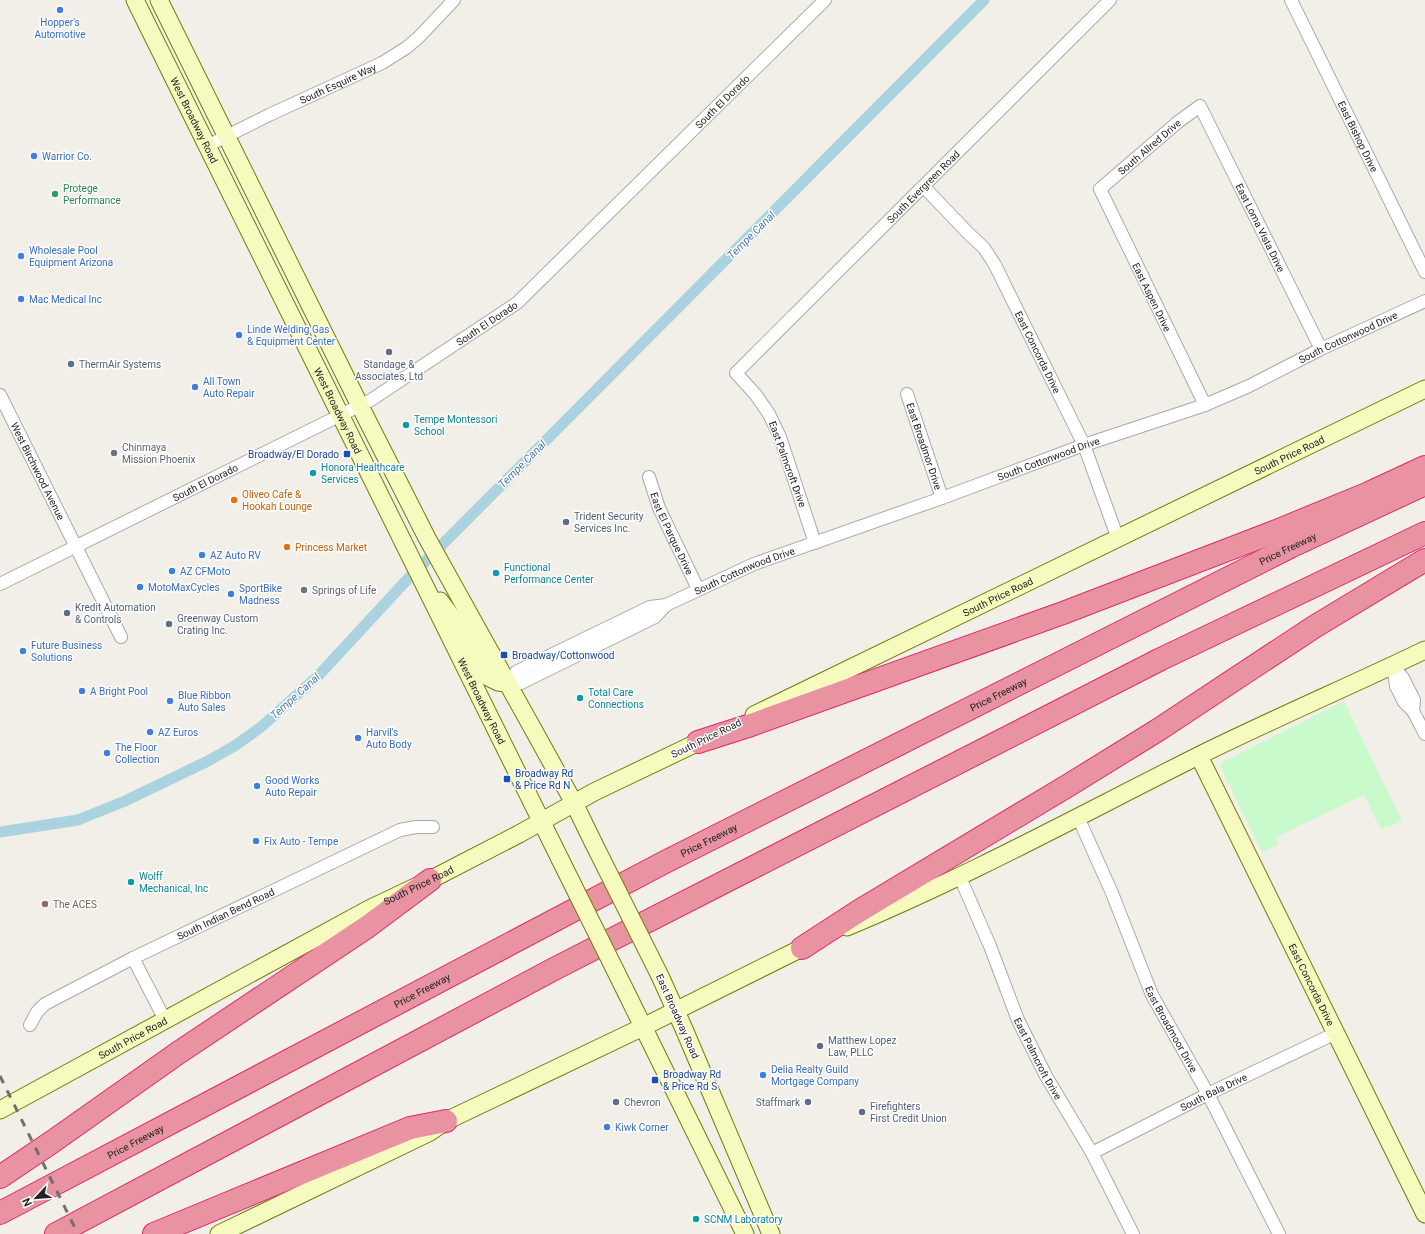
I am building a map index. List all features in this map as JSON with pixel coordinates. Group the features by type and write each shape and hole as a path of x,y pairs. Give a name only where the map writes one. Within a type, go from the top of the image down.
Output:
{"highway":[{"path":"698,742 751,725 1063,613 1281,529 1369,493 1425,467"},
{"name":"Price Freeway","path":"0,1213 665,862 1290,547 1425,484"},
{"path":"56,1234 556,968 1161,659 1425,533"},
{"path":"802,948 858,911 1069,786 1158,730 1314,627 1425,560"},
{"path":"0,1177 184,1049 367,927 430,880"},
{"path":"154,1234 410,1128 446,1121"}],"main road":[{"name":"West Broadway Road","path":"135,0 541,822"},
{"path":"159,0 427,538 574,803"},
{"name":"South Price Road","path":"0,1110 369,909 430,880 541,822 594,792 1425,389"},
{"path":"425,588 433,593 454,621 488,677 498,682 507,683"},
{"path":"219,1234 430,1132 446,1121 676,1011 802,948 900,905 1078,818 1199,756 1425,650"},
{"name":"East Concorda Drive","path":"1199,756 1425,1214"},
{"name":"East Broadway Road","path":"574,803 676,1011 771,1234"},
{"path":"541,822 745,1234"}],"street":[{"name":"South Esquire Way","path":"207,146 382,63 410,44 454,0"},
{"name":"South El Dorado","path":"0,584 360,406 517,303 825,0"},
{"name":"South Evergreen Road","path":"736,373 1110,0"},
{"name":"East Bishop Drive","path":"1291,0 1425,272"},
{"name":"South Allred Drive","path":"1100,189 1178,122 1200,106"},
{"name":"East Loma Vista Drive","path":"1200,106 1321,349"},
{"name":"East Concorda Drive","path":"924,187 968,234 984,248 995,265 1084,445 1118,539"},
{"name":"East Aspen Drive","path":"1100,189 1205,405"},
{"name":"South Cottonwood Drive","path":"507,683 516,672 650,607 666,605 754,564 942,498 1084,445 1205,405 1249,386 1321,349 1425,301"},
{"name":"East Palmcroft Drive","path":"736,373 756,395 770,414 780,438 815,543"},
{"name":"East Broadmor Drive","path":"907,394 942,498"},
{"name":"West Birchwood Avenue","path":"0,395 121,638"},
{"name":"East El Parque Drive","path":"649,477 659,508 698,590"},
{"name":"South Cottonwood Drive","path":"507,683 521,683 581,654 655,617 666,605"},
{"name":"South Cottonwood Drive","path":"581,654 582,649 592,640 592,635"},
{"path":"1393,665 1396,686 1404,702 1413,711 1425,734"},
{"name":"East Broadmoor Drive","path":"1078,818 1112,893 1152,995 1208,1094 1279,1234"},
{"name":"South Indian Bend Road","path":"30,1025 37,1012 45,1004 133,958 400,830 416,827 433,827"},
{"name":"East Palmcroft Drive","path":"959,875 990,946 1018,1020 1046,1076 1092,1153 1133,1234"},
{"path":"133,958 165,1020"},
{"name":"South Bala Drive","path":"1092,1153 1208,1094 1336,1033"}],"green space":[{"path":"1344,701 1402,821 1381,830 1364,795 1276,837 1279,844 1262,852 1221,768 1222,762"}],"waterway":[{"name":"Tempe Canal","path":"0,832 78,820 125,801 208,761 236,745 261,727 318,676 404,583 984,0"}],"railway":[{"path":"0,1076 78,1234"}],"place":[{"name":"Hopper's Automotive","path":"60,10"},
{"name":"Warrior Co.","path":"34,156"},
{"name":"Protege Performance","path":"55,194"},
{"name":"Wholesale Pool Equipment Arizona","path":"21,256"},
{"name":"Mac Medical Inc","path":"21,299"},
{"name":"Linde Welding Gas & Equipment Center","path":"239,335"},
{"name":"Standage & Associates, Ltd","path":"389,352"},
{"name":"ThermAir Systems","path":"71,364"},
{"name":"All Town Auto Repair","path":"195,387"},
{"name":"Tempe Montessori School","path":"406,425"},
{"name":"Chinmaya Mission Phoenix","path":"114,453"},
{"name":"Broadway/El Dorado","path":"347,454"},
{"name":"Honora Healthcare Services","path":"313,473"},
{"name":"Oliveo Cafe & Hookah Lounge","path":"234,500"},
{"name":"Trident Security Services Inc.","path":"566,522"},
{"name":"Princess Market","path":"287,547"},
{"name":"AZ Auto RV","path":"202,555"},
{"name":"AZ CFMoto","path":"172,571"},
{"name":"Functional Performance Center","path":"496,573"},
{"name":"MotoMaxCycles","path":"140,587"},
{"name":"Springs of Life","path":"304,590"},
{"name":"SportBike Madness","path":"231,594"},
{"name":"Kredit Automation & Controls","path":"67,613"},
{"name":"Greenway Custom Crating Inc.","path":"169,624"},
{"name":"Future Business Solutions","path":"23,651"},
{"name":"Broadway/Cottonwood","path":"504,655"},
{"name":"A Bright Pool","path":"82,691"},
{"name":"Total Care Connections","path":"580,698"},
{"name":"Blue Ribbon Auto Sales","path":"170,701"},
{"name":"AZ Euros","path":"150,732"},
{"name":"Harvil's Auto Body","path":"358,738"},
{"name":"The Floor Collection","path":"107,753"},
{"name":"Broadway Rd & Price Rd N","path":"507,779"},
{"name":"Good Works Auto Repair","path":"257,786"},
{"name":"Fix Auto - Tempe","path":"256,841"},
{"name":"Wolff Mechanical, Inc","path":"131,882"},
{"name":"The ACES","path":"45,904"},
{"name":"Matthew Lopez Law, PLLC","path":"820,1046"},
{"name":"Delia Realty Guild Mortgage Company","path":"763,1075"},
{"name":"Broadway Rd & Price Rd S","path":"655,1080"},
{"name":"Chevron","path":"616,1102"},
{"name":"Staffmark","path":"808,1102"},
{"name":"Firefighters First Credit Union","path":"862,1112"},
{"name":"Kiwk Corner","path":"607,1127"},
{"name":"SCNM Laboratory","path":"696,1219"}]}
